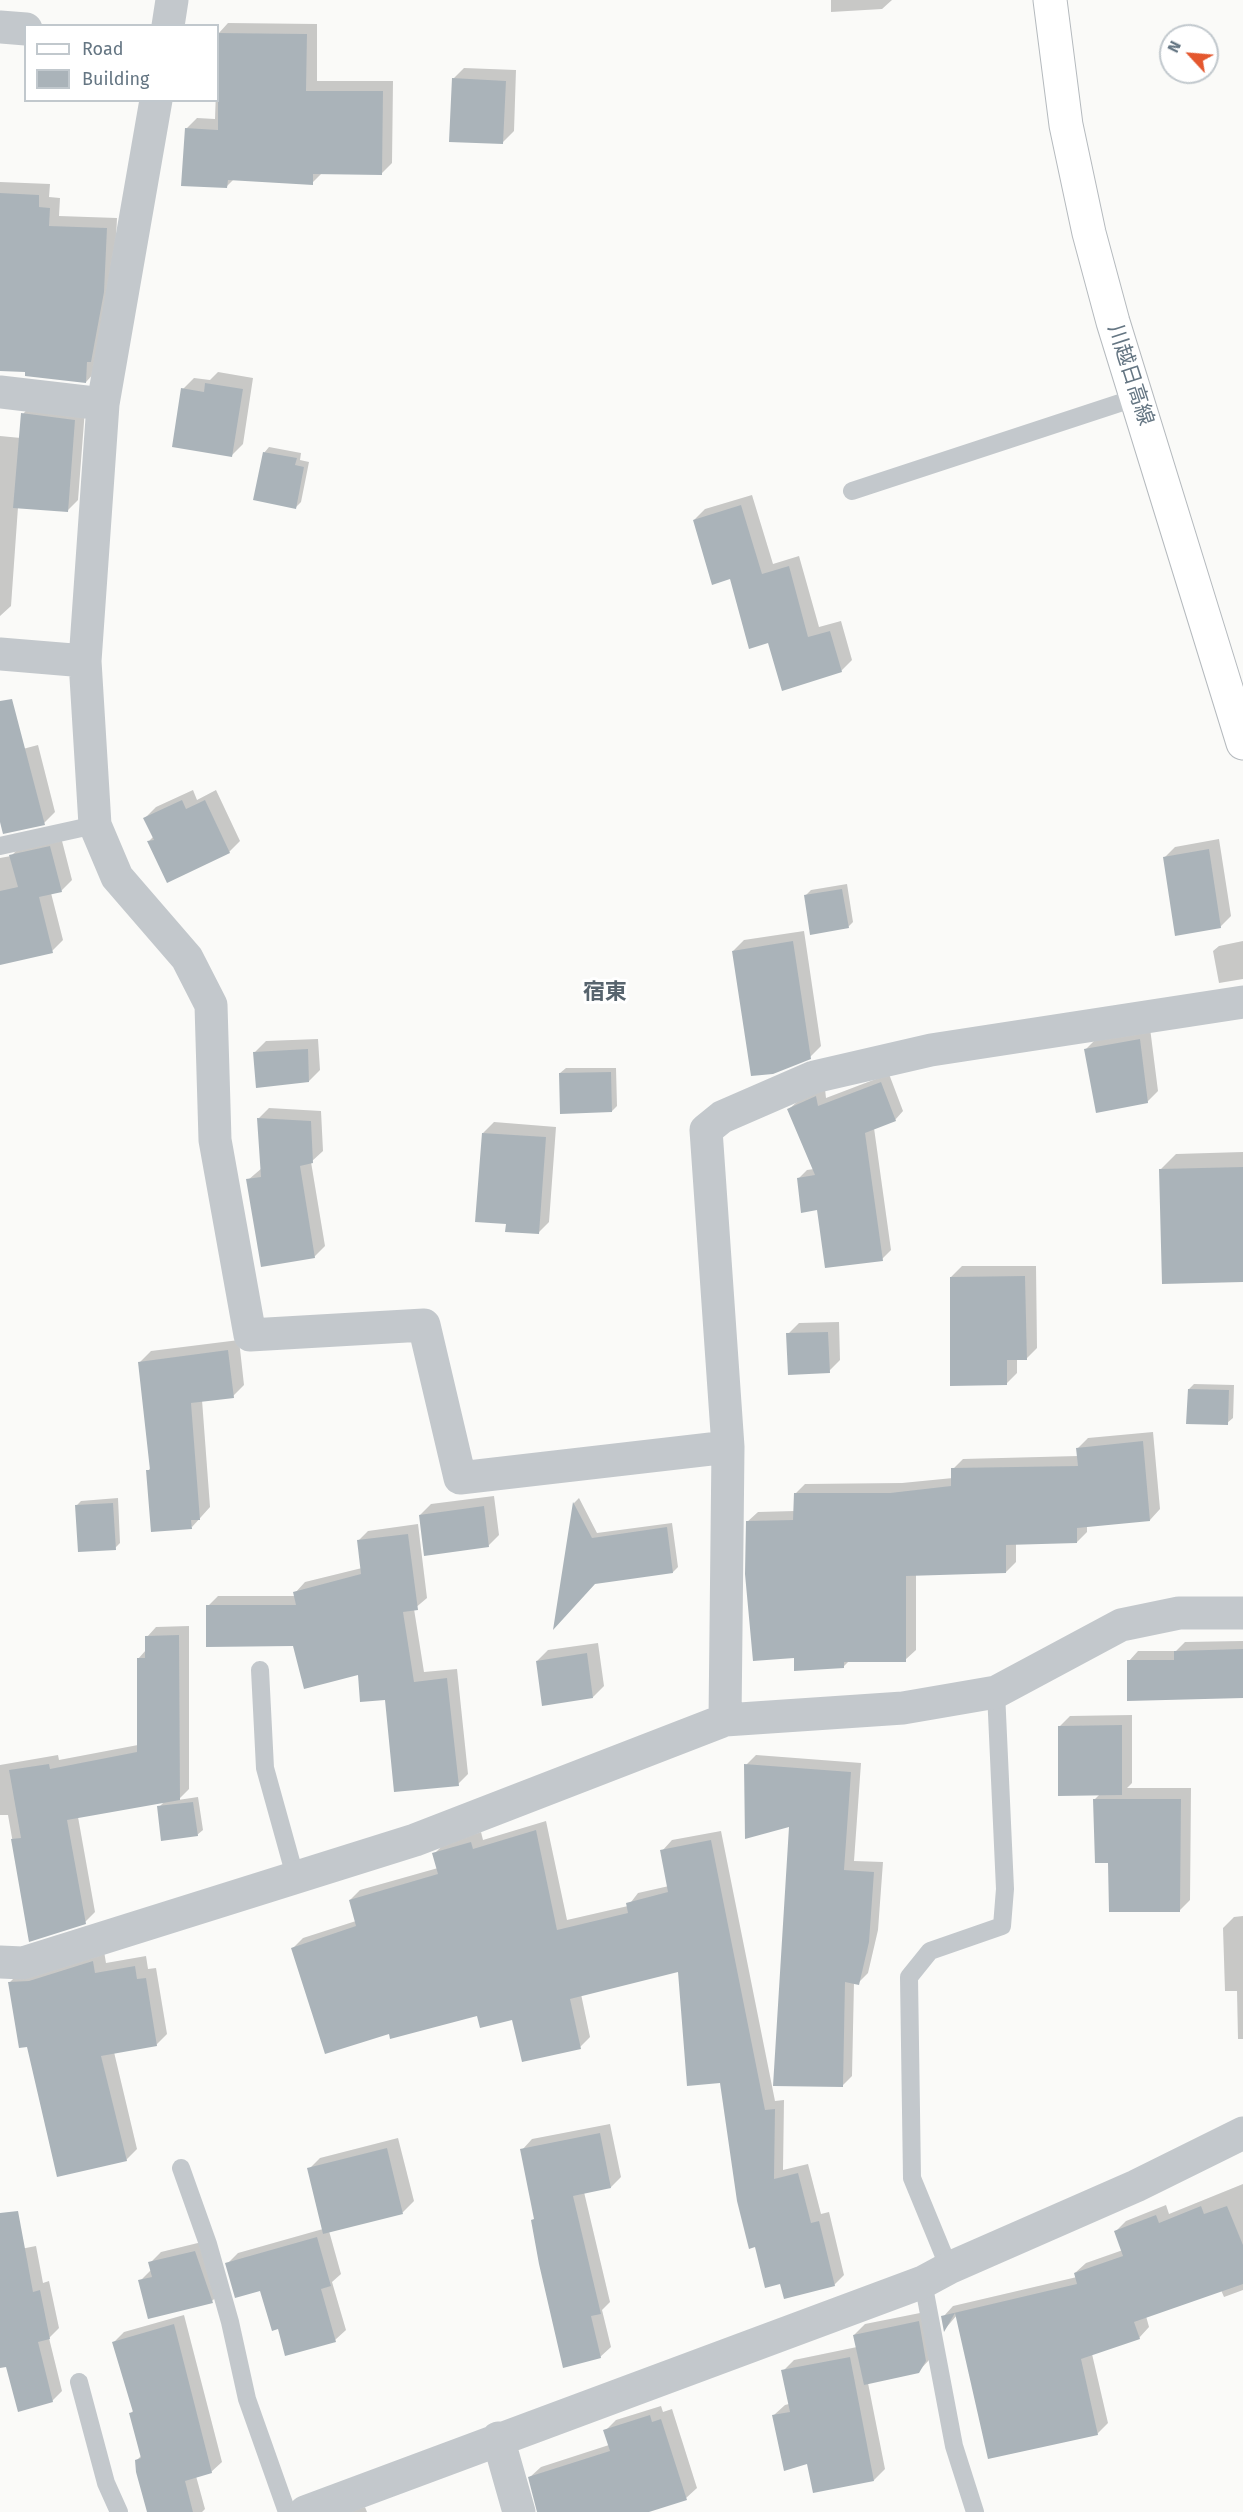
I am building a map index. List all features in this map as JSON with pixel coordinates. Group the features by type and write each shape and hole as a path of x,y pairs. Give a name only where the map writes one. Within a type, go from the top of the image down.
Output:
{"main road":[{"name":"川越日高線","path":"1050,0 1066,125 1113,322 1243,743"}],"street":[{"path":"168,24 172,0"},
{"path":"0,27 24,29"},
{"path":"156,102 103,404 85,661 95,825 117,877 187,958 211,1005 215,1140 250,1335 424,1325 460,1478 728,1447"},
{"path":"0,392 103,404"},
{"path":"0,654 85,661"},
{"path":"725,1720 728,1447 706,1130 722,1117 814,1077 931,1050 1243,1002"},
{"path":"0,1962 23,1963 415,1840 725,1720 903,1708 996,1692 1121,1625 1179,1613 1243,1613"},
{"path":"305,2512 936,2275 1136,2186 1243,2133"},
{"path":"498,2438 519,2512"}],"lane":[{"path":"852,490 1138,397"},
{"path":"0,846 95,825"},
{"path":"260,1670 265,1768 295,1876"},
{"path":"975,2512 954,2446 936,2275 912,2178 909,1977 930,1951 1002,1926 1005,1889 996,1692"},
{"path":"181,2168 208,2244 230,2322 247,2399 287,2512"},
{"path":"79,2382 106,2483 119,2512"}],"building":[{"path":"219,33 307,34 306,91 383,91 382,175 313,174 313,185 228,180 227,188 181,186 185,128 218,130"},
{"path":"452,78 506,81 503,144 449,142"},
{"path":"0,193 39,195 39,207 50,208 49,226 107,228 104,292 91,362 87,362 86,383 25,376 25,372 0,371"},
{"path":"205,383 243,389 232,457 172,447 181,388 204,392"},
{"path":"21,413 75,420 68,512 13,508"},
{"path":"263,452 297,458 295,465 304,467 296,509 253,500"},
{"path":"741,505 762,574 789,566 808,637 830,631 842,672 782,691 768,643 749,649 730,579 712,585 693,520"},
{"path":"12,699 45,825 3,834 0,822 0,701"},
{"path":"182,800 186,809 205,800 230,853 167,883 147,841 154,840 143,818"},
{"path":"50,846 62,892 39,897 53,953 0,965 0,891 18,887 9,855"},
{"path":"1209,849 1221,928 1175,936 1163,857"},
{"path":"842,889 849,928 810,935 804,895"},
{"path":"793,941 811,1059 773,1074 751,1076 732,951"},
{"path":"1140,1039 1148,1103 1096,1113 1084,1049"},
{"path":"308,1049 309,1082 256,1088 253,1052"},
{"path":"611,1072 612,1112 560,1114 559,1073"},
{"path":"881,1082 896,1121 865,1133 883,1261 825,1268 817,1210 801,1213 797,1178 815,1175 787,1109 816,1096 818,1106"},
{"path":"257,1118 311,1121 313,1163 300,1166 315,1258 261,1267 246,1179 261,1177"},
{"path":"482,1133 546,1137 539,1234 505,1232 506,1224 475,1222"},
{"path":"1243,1167 1243,1282 1162,1284 1159,1169"},
{"path":"1025,1276 1027,1360 1007,1360 1007,1385 950,1386 950,1277"},
{"path":"828,1332 830,1373 788,1375 786,1333"},
{"path":"228,1350 234,1398 191,1403 200,1520 191,1520 192,1529 151,1532 146,1470 150,1470 138,1362"},
{"path":"1188,1389 1229,1390 1228,1425 1186,1424"},
{"path":"1143,1441 1150,1521 1077,1528 1077,1543 1006,1545 1006,1573 906,1576 906,1662 844,1662 844,1668 794,1671 794,1658 753,1661 745,1574 746,1521 793,1520 794,1493 890,1493 951,1486 951,1468 1078,1466 1076,1448"},
{"path":"573,1502 592,1538 667,1527 673,1573 595,1584 553,1630"},
{"path":"113,1503 116,1550 78,1552 75,1505"},
{"path":"484,1506 489,1547 424,1556 419,1515"},
{"path":"408,1534 418,1610 403,1612 414,1682 447,1678 459,1786 394,1792 385,1700 360,1702 358,1675 304,1689 293,1646 206,1647 206,1605 296,1605 293,1592 361,1574 357,1540"},
{"path":"179,1635 180,1800 67,1820 86,1924 29,1942 11,1839 21,1838 9,1770 49,1764 50,1769 137,1752 137,1658 145,1658 145,1636"},
{"path":"1243,1649 1243,1698 1127,1701 1127,1660 1174,1660 1174,1651"},
{"path":"587,1653 593,1698 542,1706 536,1661"},
{"path":"1122,1725 1122,1795 1058,1796 1058,1726"},
{"path":"744,1764 851,1772 844,1870 874,1872 869,1942 859,1985 845,1982 843,2087 773,2086 789,1827 745,1839"},
{"path":"1093,1799 1181,1799 1180,1912 1109,1912 1108,1863 1095,1863"},
{"path":"193,1802 198,1836 161,1841 157,1806"},
{"path":"536,1830 557,1930 628,1913 626,1903 668,1892 660,1850 711,1840 765,2110 775,2109 774,2179 798,2173 811,2223 819,2221 835,2286 784,2299 780,2284 765,2288 755,2247 749,2249 737,2201 720,2083 687,2086 678,1972 570,1999 581,2049 522,2062 512,2020 480,2028 477,2016 390,2039 389,2034 325,2054 291,1948 356,1926 349,1900 438,1874 432,1853 471,1842 473,1849"},
{"path":"93,1961 95,1973 135,1966 137,1979 146,1978 157,2046 101,2056 127,2161 57,2177 27,2047 19,2048 8,1982 29,1981"},
{"path":"600,2133 611,2188 573,2196 601,2314 591,2316 601,2358 563,2368 539,2264 531,2220 534,2219 520,2149"},
{"path":"387,2148 403,2214 323,2234 307,2168"},
{"path":"1201,2206 1204,2214 1227,2206 1243,2245 1243,2284 1134,2322 1140,2339 1081,2359 1098,2435 988,2459 955,2313 944,2332 941,2316 1077,2284 1074,2273 1123,2256 1114,2231 1156,2215 1159,2223"},
{"path":"18,2211 33,2292 40,2290 50,2339 38,2342 53,2402 18,2412 6,2367 0,2368 0,2213"},
{"path":"317,2237 331,2286 321,2289 336,2342 285,2356 278,2329 272,2331 260,2291 235,2298 225,2263"},
{"path":"195,2251 213,2303 148,2319 138,2280 152,2277 148,2262"},
{"path":"919,2321 926,2361 919,2373 864,2385 853,2335"},
{"path":"174,2324 212,2473 185,2481 193,2512 147,2512 136,2472 135,2460 141,2458 129,2413 133,2412 112,2342"},
{"path":"850,2357 874,2481 813,2493 807,2464 784,2471 772,2415 790,2412 781,2370"},
{"path":"650,2415 652,2422 661,2419 687,2500 649,2512 537,2512 528,2477 610,2451 603,2430"}],"district":[{"name":"宿東","path":"605,993"}]}
